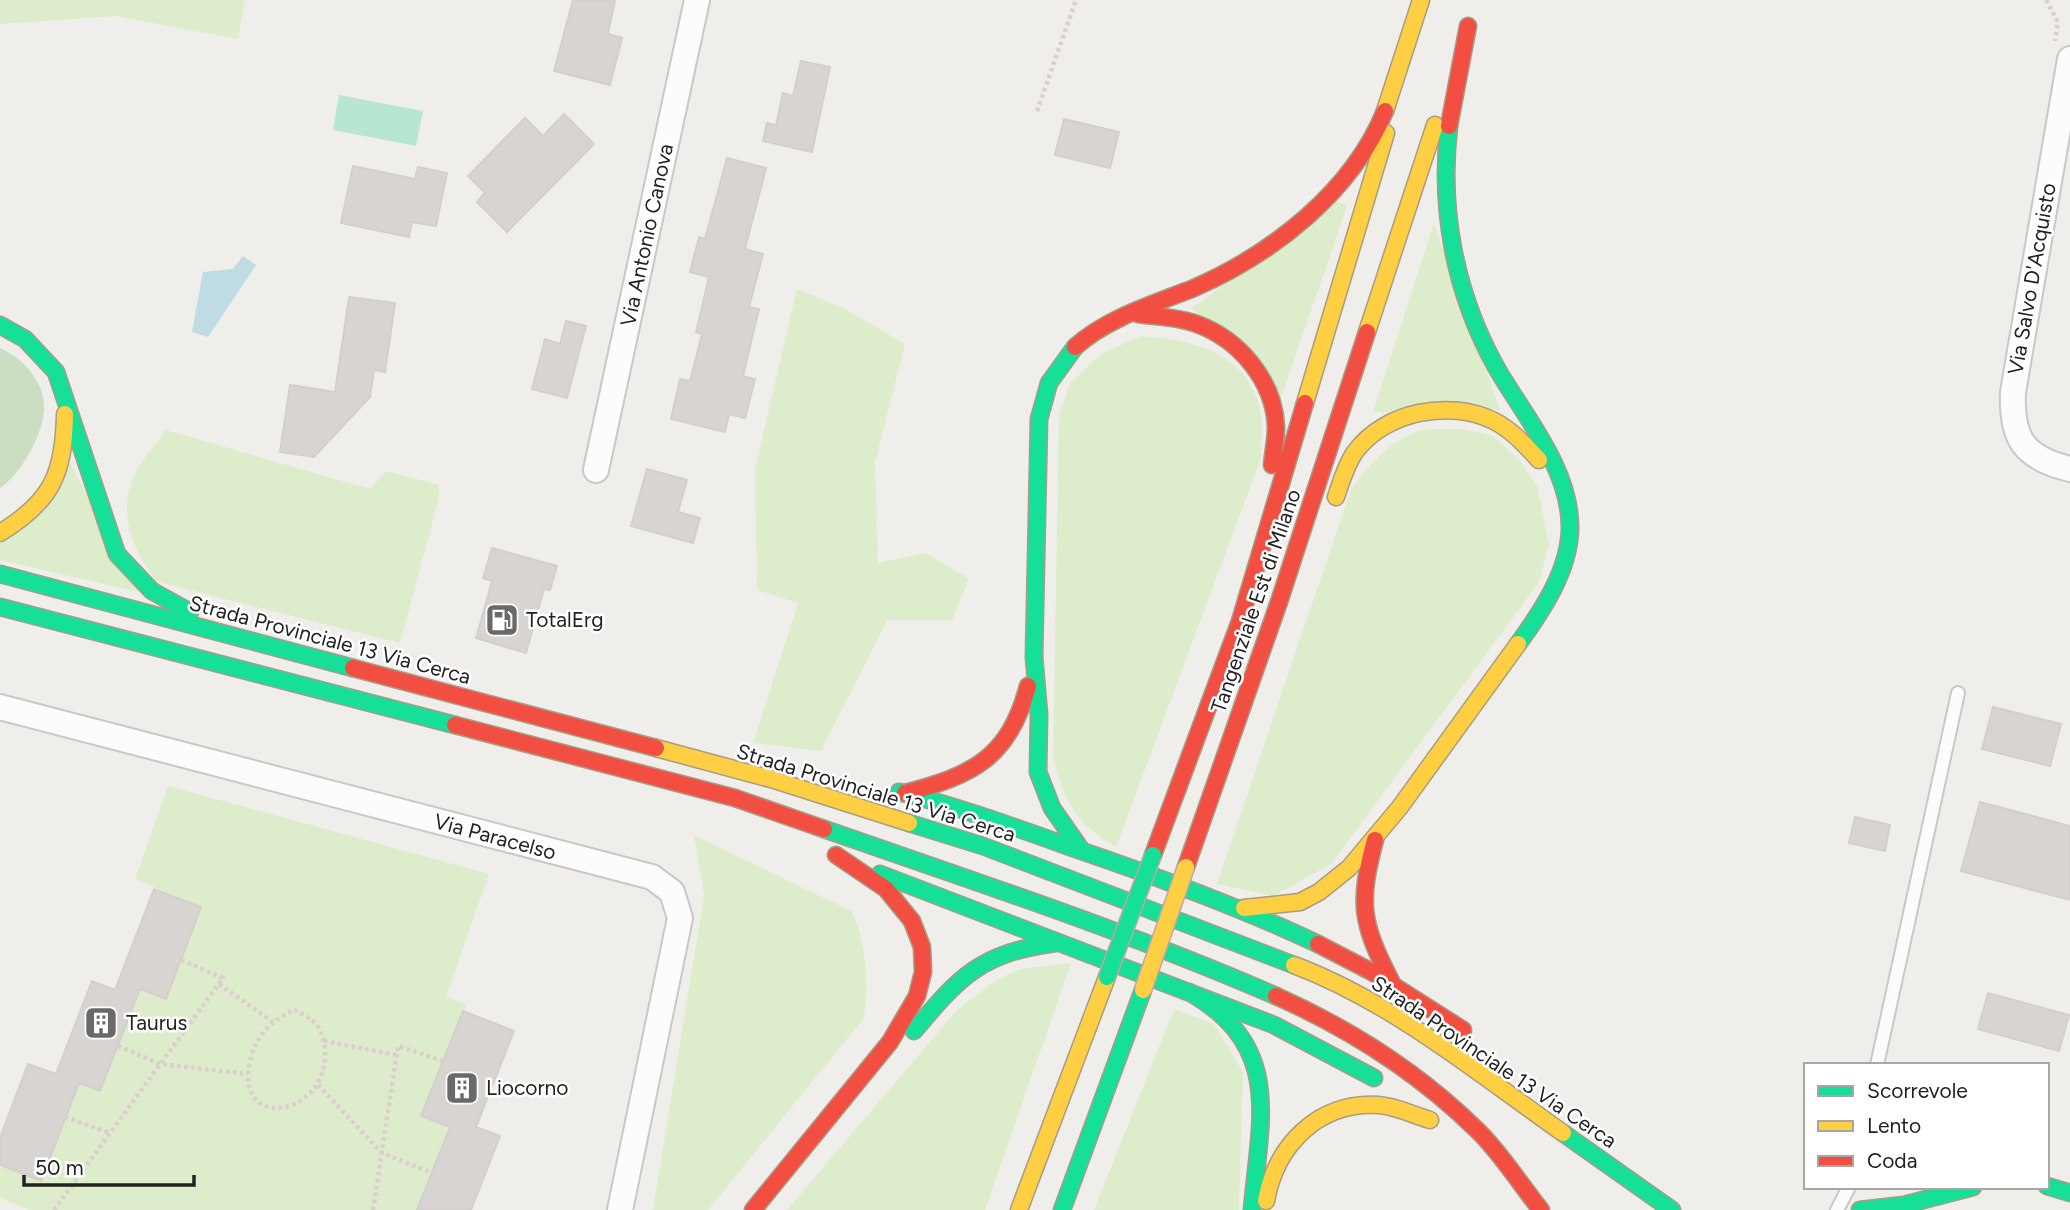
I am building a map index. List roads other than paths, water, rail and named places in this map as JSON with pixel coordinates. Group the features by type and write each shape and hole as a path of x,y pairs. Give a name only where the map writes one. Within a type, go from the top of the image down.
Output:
{"main road":[{"path":"1082,850 1052,808 1040,782 1040,713 1034,657 1039,419 1046,386 1056,367 1077,344 1110,324 1138,314 1262,252 1296,225 1360,156 1382,117 1424,0"},
{"name":"Tangenziale Est di Milano","path":"1019,1210 1240,621 1424,0"},
{"name":"Tangenziale Est di Milano","path":"1062,1210 1143,990 1279,602 1470,19 1446,162 1448,221 1456,265 1462,289 1482,340 1535,431 1558,479"},
{"path":"1138,314 1194,323 1224,337 1254,366 1272,403 1276,426 1271,477 1255,535 1240,621"},
{"path":"5,328 44,357 63,388 89,463 109,538 117,554 152,592 235,637"},
{"path":"0,533 40,505 53,487 65,445 63,388"},
{"path":"1244,908 1280,908 1315,895 1340,876 1375,838 1540,611 1566,557 1570,522 1558,479 1516,435 1492,419 1473,413 1436,410 1399,420 1368,438 1355,452 1330,512"},
{"path":"1279,602 1307,572"},
{"name":"Strada Provinciale 13 Via Cerca","path":"0,574 653,747 818,793 983,846 1303,968 1360,996 1406,1023 1672,1210"},
{"path":"0,607 748,803 1081,918 1299,1006 1356,1037 1425,1083 1478,1131 1541,1210"},
{"path":"0,616 66,625"},
{"path":"905,793 962,776 994,756 1019,721 1034,657"},
{"path":"653,747 797,770"},
{"path":"581,759 766,827"},
{"path":"878,787 905,793 1082,850 1244,908 1318,941 1391,981 1481,1043"},
{"path":"1375,838 1362,892 1363,921 1391,981"},
{"path":"753,1210 899,1032 916,1004 920,989 920,947 911,923 892,895 830,852 905,886 1274,1025 1367,1074 1447,1133"},
{"path":"771,1210 951,988 972,971 1001,954 1055,943"},
{"path":"1189,992 1231,1021 1257,1070 1260,1096 1252,1210"},
{"path":"1521,1080 1556,1128"},
{"path":"1265,1210 1269,1181 1275,1164 1295,1137 1315,1120 1345,1107 1371,1104 1388,1106 1430,1120"},
{"path":"2049,1187 2070,1193"},
{"path":"1860,1210 1900,1208 1964,1189"}],"street":[{"name":"Via Antonio Canova","path":"596,470 697,0"},
{"name":"Via Salvo D'Acquisto","path":"2070,59 2015,379 2012,416 2016,436 2033,455 2050,464 2070,469"},
{"name":"Via Paracelso","path":"0,708 652,877 672,892 680,918 620,1210"}],"lane":[{"path":"1877,1063 1958,693"},
{"path":"1838,1210 1848,1189"},
{"path":"1931,1189 1950,1192"}],"water":[{"path":"243,256 256,265 208,337 192,332 203,272 233,269"}],"place":[{"name":"TotalErg","path":"502,620"},
{"name":"Taurus","path":"101,1023"},
{"name":"Liocorno","path":"462,1088"}]}
